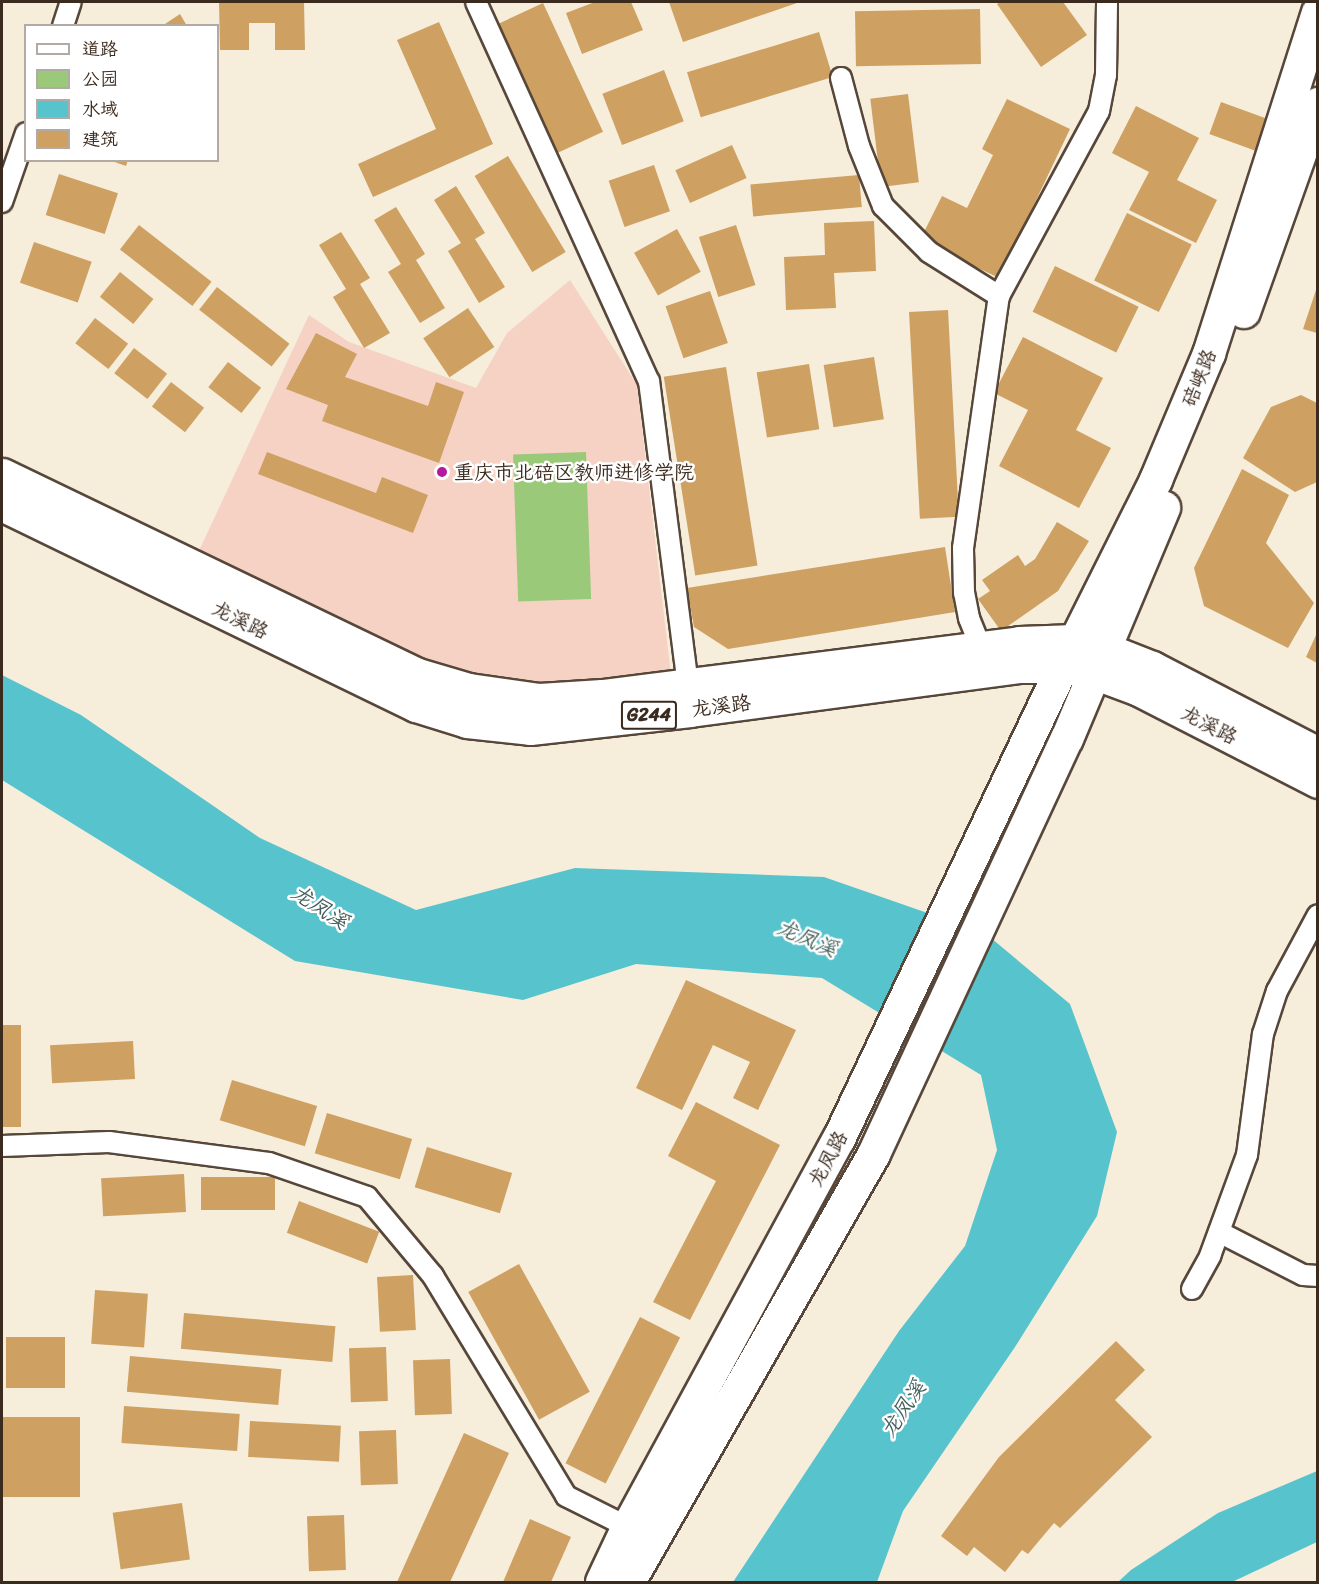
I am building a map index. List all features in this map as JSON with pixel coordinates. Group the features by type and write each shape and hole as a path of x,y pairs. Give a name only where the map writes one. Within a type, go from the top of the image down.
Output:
{"highway":[{"name":"龙溪路","path":"2,475 417,675 468,690 539,700 688,685 1019,643 1152,668 1317,754"},
{"name":"龙溪路","path":"2,504 416,705 467,721 530,728 690,710 1084,657 1139,689 1317,781"}],"main road":[{"name":"碚峡路","path":"1067,739 1084,657 1209,354 1317,13"},
{"name":"碚峡路","path":"1035,725 1084,657 1226,362 1317,104"},
{"name":"龙凤路","path":"602,1582 628,1527 839,1139 1035,725"},
{"name":"龙凤路","path":"629,1582 874,1154 1067,739"}],"street":[{"path":"64,24 71,2"},
{"path":"476,2 649,381 688,685"},
{"path":"981,648 969,618 964,593 963,548 999,296 1099,111 1106,75 1107,2"},
{"path":"841,78 859,146 883,206 929,252 999,296"},
{"path":"2,202 24,139"},
{"path":"1192,1289 1210,1257 1246,1155 1263,1034 1277,991 1311,940 1317,915"},
{"path":"2,1146 109,1142 268,1163 367,1197 433,1276 566,1497 628,1527"},
{"path":"1219,1232 1303,1275 1317,1276"}],"shaded area":[{"name":"重庆市北碚区教师进修学院","path":"570,280 637,385 671,675 560,686 440,670 197,555 309,315 349,342 476,388 507,333"}],"green space":[{"path":"586,452 591,599 518,601 513,455"}],"water":[{"name":"龙凤溪","path":"2,675 81,715 260,838 416,910 575,868 824,877 985,933 1070,1004 1117,1132 1097,1216 1015,1347 903,1511 877,1582 733,1582 899,1331 965,1246 997,1150 981,1075 822,978 636,964 523,1000 295,961 2,780"},
{"path":"1317,1471 1317,1542 1232,1582 1118,1582 1131,1570 1218,1513"}],"building":[{"path":"219,2 304,2 305,50 275,50 275,23 249,23 249,50 220,50"},
{"path":"595,2 631,2 643,30 582,54 566,13"},
{"path":"669,2 800,2 683,42"},
{"path":"1000,2 1063,2 1087,35 1041,67 997,4"},
{"path":"543,3 603,132 557,153 497,25"},
{"path":"980,9 981,64 856,66 855,11"},
{"path":"180,14 186,24 165,24"},
{"path":"439,22 493,144 373,197 358,164 436,129 397,40"},
{"path":"819,32 833,77 701,117 687,72"},
{"path":"664,70 684,121 622,145 602,94"},
{"path":"908,94 919,182 881,187 870,99"},
{"path":"1007,99 1070,129 999,278 920,240 942,196 967,208 993,155 982,149"},
{"path":"1221,102 1267,119 1255,151 1209,134"},
{"path":"1136,106 1199,138 1177,180 1217,200 1196,243 1129,210 1149,172 1112,153"},
{"path":"732,145 747,178 690,203 675,170"},
{"path":"508,156 566,252 532,272 475,176"},
{"path":"115,162 127,162 126,166"},
{"path":"654,165 670,211 625,227 609,181"},
{"path":"59,174 118,193 105,234 46,215"},
{"path":"859,175 862,207 753,216 750,184"},
{"path":"456,186 485,233 475,239 505,287 479,303 448,251 461,243 434,200"},
{"path":"396,207 425,254 416,260 445,308 420,323 388,272 401,264 374,220"},
{"path":"1127,213 1192,245 1159,312 1094,280"},
{"path":"874,221 876,271 834,273 836,308 786,310 784,257 825,255 824,223"},
{"path":"139,225 211,282 192,306 120,249"},
{"path":"736,225 755,285 718,297 699,237"},
{"path":"677,229 701,272 658,296 634,253"},
{"path":"341,232 370,278 360,284 390,333 364,348 333,297 346,289 319,245"},
{"path":"34,242 92,262 78,303 20,283"},
{"path":"1055,266 1139,307 1116,353 1033,312"},
{"path":"120,272 153,299 133,324 100,297"},
{"path":"217,287 289,344 272,366 199,310"},
{"path":"1317,287 1317,333 1303,329"},
{"path":"710,291 728,343 683,358 666,306"},
{"path":"468,308 494,347 450,377 423,338"},
{"path":"948,310 959,517 920,519 909,312"},
{"path":"95,318 128,344 108,369 75,343"},
{"path":"316,333 357,354 345,377 428,406 436,382 464,392 439,463 322,421 328,405 286,389"},
{"path":"1023,337 1103,378 1076,430 1111,448 1079,508 999,466 1028,410 994,393"},
{"path":"134,348 167,374 147,399 114,373"},
{"path":"874,357 884,419 833,427 824,365"},
{"path":"228,362 261,388 241,413 208,387"},
{"path":"809,364 819,429 767,437 757,372"},
{"path":"726,367 757,566 695,575 664,377"},
{"path":"171,382 204,408 185,432 152,406"},
{"path":"1301,395 1317,403 1317,482 1295,492 1243,458 1271,407"},
{"path":"267,452 376,493 382,477 428,495 413,533 258,474"},
{"path":"1242,469 1289,495 1266,543 1314,603 1288,648 1204,606 1194,568"},
{"path":"1057,522 1089,541 1058,591 1001,631 978,599 990,591 982,580 1018,555 1025,566 1035,559"},
{"path":"945,547 955,612 728,649 694,627 687,588"},
{"path":"1317,633 1317,663 1306,657"},
{"path":"686,980 796,1030 758,1110 733,1098 750,1062 713,1045 682,1110 636,1088"},
{"path":"2,1025 21,1025 21,1127 2,1127"},
{"path":"133,1041 135,1079 52,1083 50,1045"},
{"path":"232,1080 317,1106 305,1146 220,1120"},
{"path":"696,1102 780,1145 690,1320 653,1302 716,1181 668,1156"},
{"path":"327,1113 412,1139 400,1179 315,1153"},
{"path":"427,1147 512,1173 500,1213 415,1187"},
{"path":"184,1174 186,1212 103,1216 101,1178"},
{"path":"201,1177 275,1177 275,1210 201,1210"},
{"path":"299,1201 379,1232 367,1264 287,1233"},
{"path":"519,1264 590,1392 539,1420 468,1292"},
{"path":"413,1275 416,1330 380,1332 377,1277"},
{"path":"95,1290 148,1294 144,1348 91,1344"},
{"path":"184,1313 335,1326 332,1362 181,1349"},
{"path":"640,1317 680,1337 606,1484 566,1463"},
{"path":"6,1337 65,1337 65,1388 6,1388"},
{"path":"1116,1341 1145,1370 1115,1400 1152,1437 1060,1528 1054,1523 1028,1554 1022,1550 1005,1572 974,1547 967,1556 941,1536 999,1457"},
{"path":"386,1347 388,1401 351,1402 349,1348"},
{"path":"130,1356 281,1369 278,1405 127,1392"},
{"path":"450,1359 452,1414 415,1415 413,1360"},
{"path":"124,1406 240,1414 237,1451 121,1443"},
{"path":"2,1417 80,1417 80,1497 2,1497"},
{"path":"250,1421 341,1426 339,1462 248,1457"},
{"path":"396,1430 398,1484 361,1485 359,1431"},
{"path":"464,1433 509,1453 450,1582 397,1582"},
{"path":"182,1503 190,1559 121,1569 113,1513"},
{"path":"344,1515 346,1570 309,1571 307,1516"},
{"path":"530,1519 571,1537 551,1582 503,1582"}],"place":[{"name":"重庆市北碚区教师进修学院","path":"442,472"}]}
